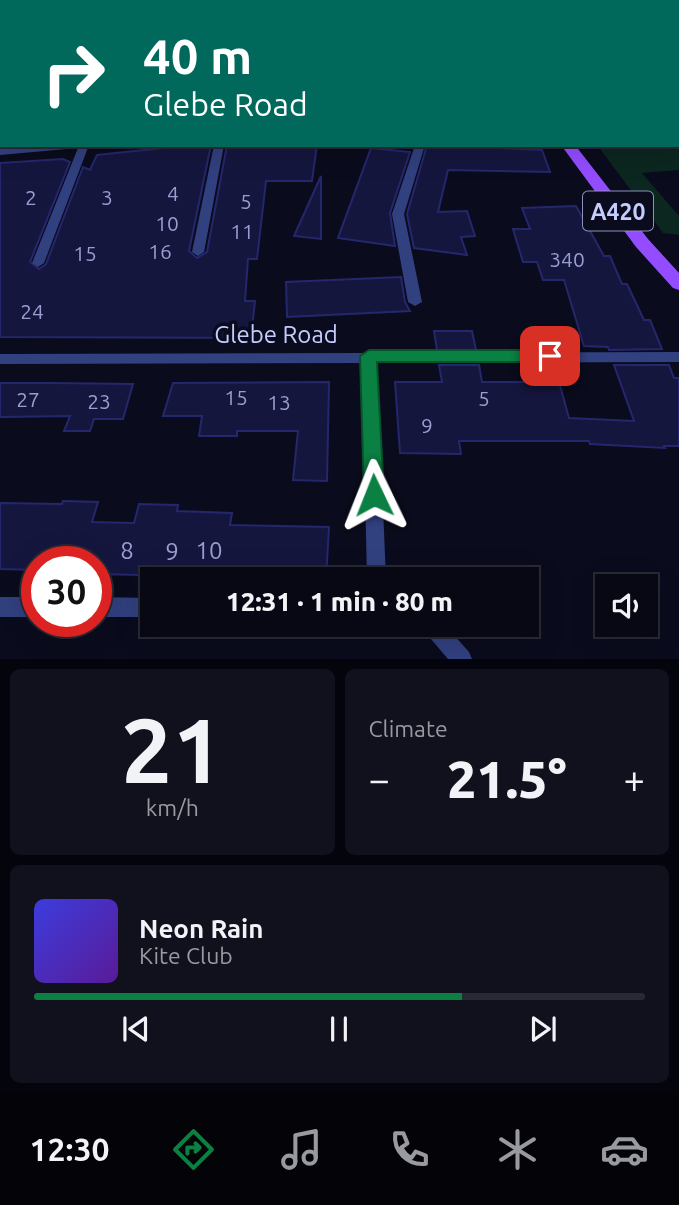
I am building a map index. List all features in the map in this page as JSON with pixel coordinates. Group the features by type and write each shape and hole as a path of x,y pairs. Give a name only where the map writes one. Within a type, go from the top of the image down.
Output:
{"main road":[{"name":"A420","path":"570,147 642,243 679,284"}],"street":[{"path":"0,152 55,147"},
{"path":"38,263 83,147"},
{"path":"198,252 219,147"},
{"path":"415,302 398,214 420,147"},
{"path":"369,356 377,567"},
{"name":"Glebe Road","path":"0,359 679,357"},
{"path":"0,607 21,607"},
{"path":"112,607 140,608"},
{"path":"443,637 462,659"}],"green space":[{"path":"598,147 679,147 679,170 642,173 679,216 679,235 663,233"}],"building":[{"path":"173,147 211,147 189,251 197,258 207,252 227,147 317,147 312,181 266,181 257,259 248,259 245,301 255,301 251,338 0,337 0,163 63,159 70,162 30,262 39,269 46,264 83,167 90,170 97,155"},
{"path":"426,147 542,150 550,172 448,170 438,212 467,211 475,236 461,237 467,255 414,248 407,214"},
{"path":"371,148 410,152 390,213 395,246 338,238"},
{"path":"321,176 321,239 294,236"},
{"path":"576,206 604,256 610,256 622,284 627,284 644,320 650,320 662,349 609,350 608,347 584,346 564,280 543,280 537,262 523,262 513,229 530,229 522,208"},
{"path":"401,277 405,302 410,311 287,317 286,282"},
{"path":"434,331 472,331 476,350 437,350"},
{"path":"439,365 479,365 482,382 559,382 569,418 634,421 614,365 669,365 674,378 679,378 679,446 664,446 665,448 590,444 589,441 459,441 461,454 400,453 395,382 442,382"},
{"path":"329,382 327,481 293,480 298,431 237,431 237,436 199,436 202,416 163,416 173,383"},
{"path":"0,383 133,384 123,419 94,419 90,431 64,431 70,416 0,417"},
{"path":"63,501 98,502 92,522 134,523 139,504 178,505 177,511 232,513 230,525 329,527 327,567 140,567 140,575 112,574 112,546 21,546 21,570 0,569 0,503 62,504"}],"route":[{"path":"374,495 369,356 550,356"}]}
